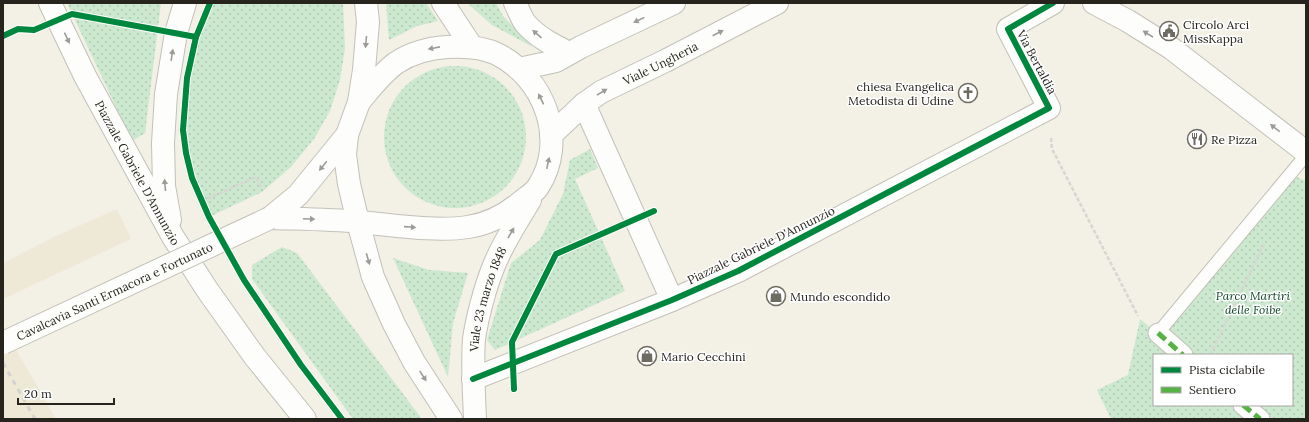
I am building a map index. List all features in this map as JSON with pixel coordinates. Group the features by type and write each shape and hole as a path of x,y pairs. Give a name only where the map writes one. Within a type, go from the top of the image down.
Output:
{"main road":[{"name":"Piazzale Gabriele D'Annunzio","path":"50,3 85,76 173,237"},
{"name":"Piazzale Gabriele D'Annunzio","path":"173,237 164,186 163,143 165,101 176,33 185,3"},
{"path":"366,3 368,22 364,70 359,102 347,135 345,155 358,222 373,277 394,324 414,362 451,419"},
{"path":"443,3 472,47"},
{"path":"515,3 525,22 536,34 569,53"},
{"path":"519,69 556,62 569,53 674,3"},
{"name":"Viale Ungheria","path":"551,135 584,104 601,92 665,61 777,3"},
{"name":"Via Bertaldia","path":"1049,108 1008,29 1053,3"},
{"path":"1094,3 1128,21 1171,48 1306,152"},
{"path":"270,218 441,228 469,227 490,221 511,210 537,189 547,169 551,150 551,135 549,118 542,98 532,82 519,69 509,60 496,53 472,47 456,46 433,48 412,55 397,63 379,78 359,102"},
{"path":"584,104 672,300"},
{"name":"Piazzale Gabriele D'Annunzio","path":"473,379 672,300 738,271 1049,108"},
{"path":"270,218 298,195 347,135"},
{"name":"Viale 23 marzo 1848","path":"475,419 473,379 474,338 482,303 493,267 509,235 537,189"},
{"name":"Cavalcavia Santi Ermacora e Fortunato","path":"3,343 270,218"},
{"path":"173,237 208,291 255,357 305,419"}],"street":[{"path":"1158,333 1183,354"},
{"path":"1244,406 1260,419"}],"lane":[{"path":"1158,333 1306,155"}],"path":[{"path":"1049,108 1052,149 1140,319 1158,333"},
{"path":"202,201 256,177 262,192"},
{"path":"1210,354 1265,242"}],"shaded area":[{"path":"117,209 131,239 3,299 3,263 56,236"},
{"path":"3,328 32,377 56,419 3,419"}],"green space":[{"path":"67,3 161,3 145,133 132,141"},
{"path":"210,3 343,3 345,48 340,80 330,111 314,139 291,167 262,192 209,217 190,168 186,151 184,138 184,109 187,79 196,37"},
{"path":"386,3 426,3 438,21 417,26 389,40"},
{"path":"467,3 496,3 503,16 533,47 492,25"},
{"path":"455,66 475,69 482,72 500,82 510,92 523,117 526,137 523,157 520,164 510,182 500,192 475,205 455,208 435,205 428,202 410,192 400,182 387,157 384,137 387,117 390,110 400,92 410,82 435,69"},
{"path":"590,149 598,168 575,179 625,291 495,350 487,340 511,263 540,240 563,194 570,160"},
{"name":"Parco Martiri delle Foibe","path":"1292,172 1297,177 1306,181 1306,419 1111,419 1097,390 1128,375 1140,319 1157,333"},
{"path":"282,247 297,253 422,419 353,419 252,279 252,265"},
{"path":"393,258 429,270 468,273 453,323 448,377"}],"railway":[{"path":"3,363 35,419"}],"marked path":[{"path":"1158,333 1182,354"},
{"path":"1244,406 1260,419"}],"cycle path":[{"path":"210,3 196,37 187,78 183,130 186,153 192,178 209,217 244,280 301,365 342,419"},
{"path":"473,379 672,300 738,271 1049,108 1008,29 1053,3"},
{"path":"3,36 18,29 34,30 72,14 196,37"},
{"path":"514,389 512,342 556,254 654,211"}],"place":[{"name":"Circolo Arci MissKappa","path":"1169,31"},
{"name":"chiesa Evangelica Metodista di Udine","path":"968,93"},
{"name":"Re Pizza","path":"1197,139"},
{"name":"Mundo escondido","path":"776,296"},
{"name":"Mario Cecchini","path":"647,356"}]}
